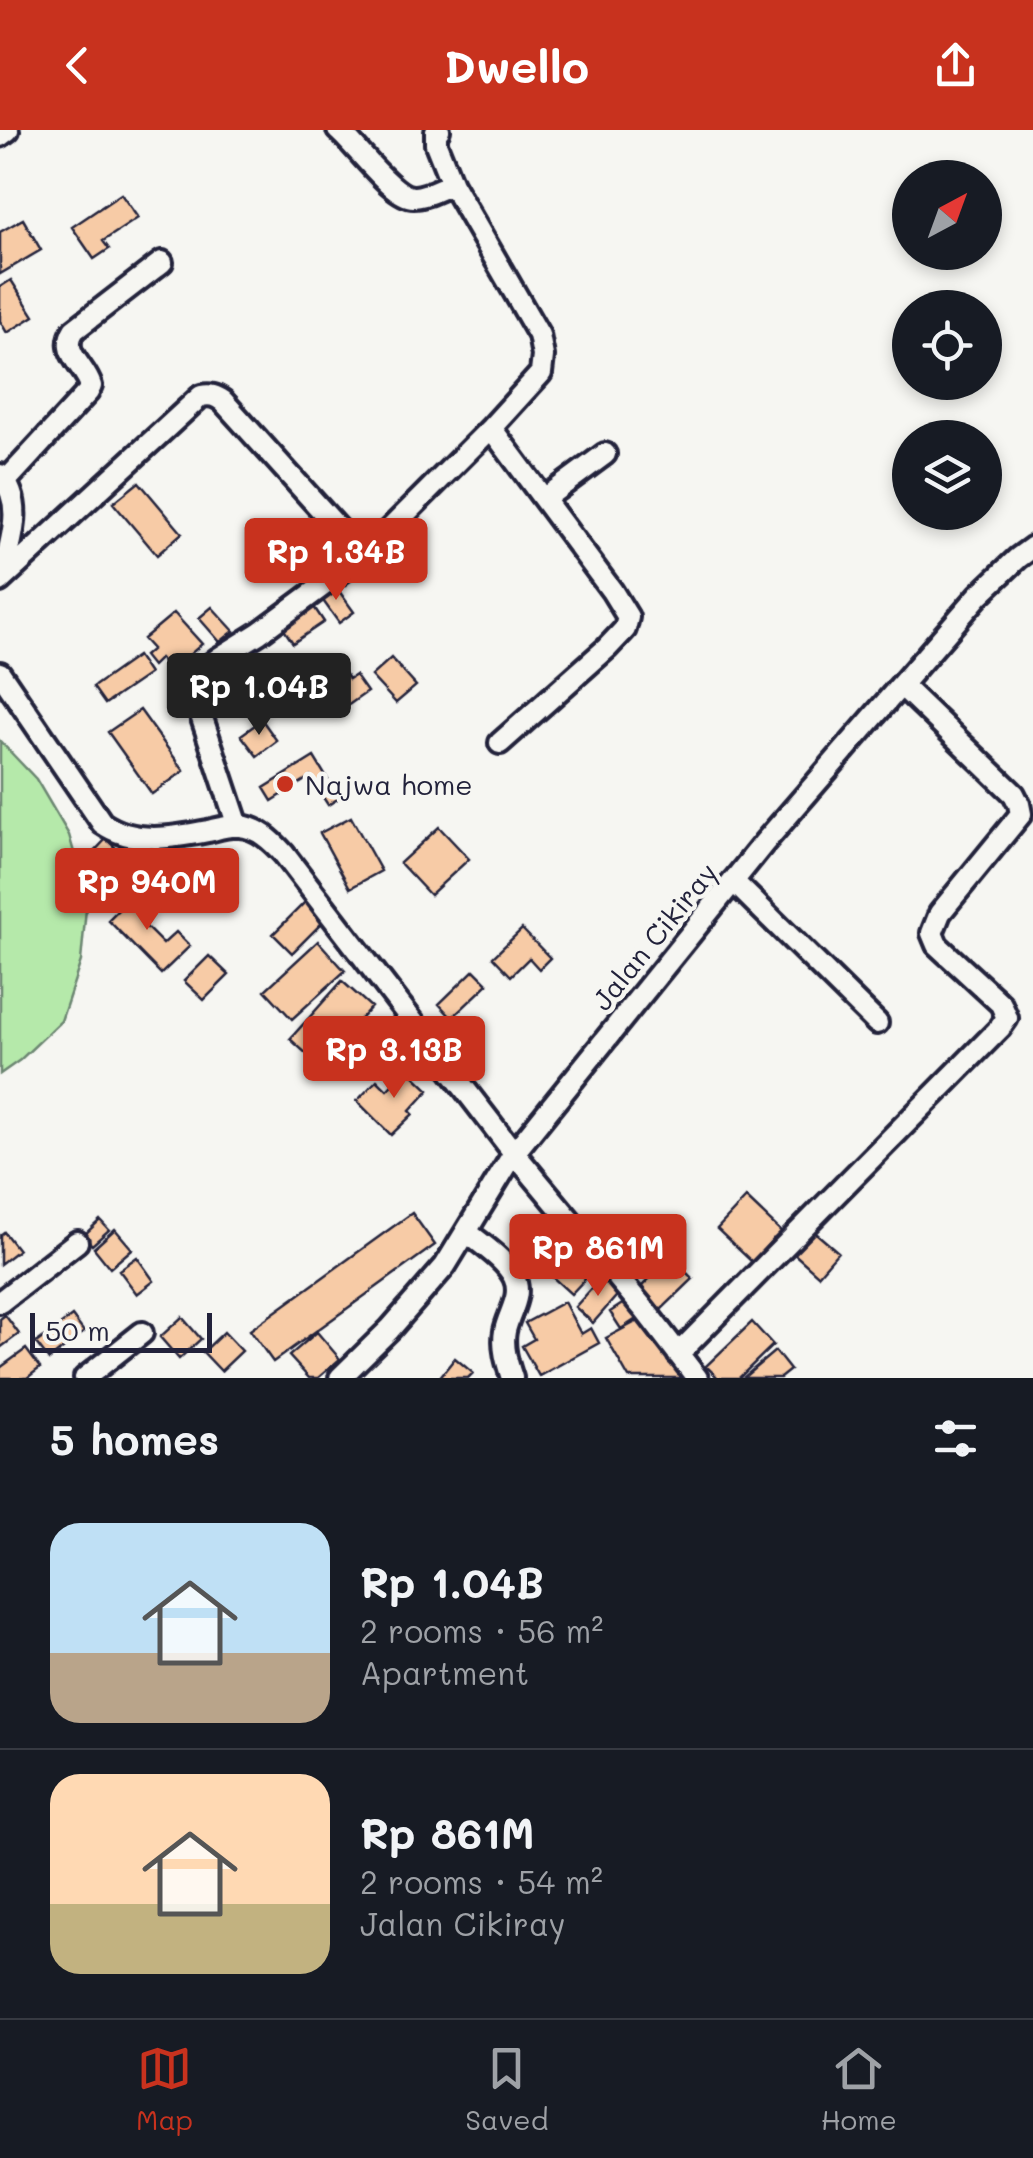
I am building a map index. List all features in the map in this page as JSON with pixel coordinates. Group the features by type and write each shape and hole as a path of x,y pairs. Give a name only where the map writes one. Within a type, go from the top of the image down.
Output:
{"street":[{"path":"0,136 8,130"},
{"path":"338,130 395,190 415,198 452,184"},
{"path":"238,826 194,694 197,678 219,658 364,556 541,373 540,336 452,184 436,144 439,130"},
{"path":"1,580 16,513 13,494 3,478 91,386 69,349 68,340 74,330 162,262"},
{"path":"1,580 208,394 223,401 364,556"},
{"path":"491,428 626,611 628,623 607,648 500,744"},
{"path":"544,499 605,454"},
{"name":"Jalan Cikiray","path":"340,1378 390,1330 445,1266 514,1153 734,881 980,595 1033,547"},
{"path":"0,674 102,823 112,830 138,838 181,836 238,826 256,830 284,854 514,1153 697,1378"},
{"path":"678,1354 1007,1018 1001,1004 936,944 932,934 940,913 1021,814 1019,804 1014,794 901,685"},
{"path":"734,881 877,1023"},
{"path":"467,1232 505,1264 514,1277 518,1292 504,1334 512,1378"},
{"path":"0,1302 77,1242"},
{"path":"85,1378 142,1334"}],"green space":[{"path":"0,741 36,779 69,835 87,898 81,961 61,1021 0,1074"}],"building":[{"path":"121,194 138,218 103,241 109,249 94,259 72,227"},
{"path":"23,219 41,250 0,274 0,232"},
{"path":"11,280 34,316 7,333 0,321 0,287"},
{"path":"139,482 182,533 157,555 113,503"},
{"path":"334,584 354,612 339,623 319,595"},
{"path":"310,601 324,622 293,643 279,622"},
{"path":"212,607 234,631 220,642 199,618"},
{"path":"174,613 202,644 171,671 160,658 152,666 144,656 152,649 143,639"},
{"path":"137,656 149,674 105,704 93,687"},
{"path":"391,658 416,686 396,703 371,676"},
{"path":"339,664 349,679 355,675 367,692 340,711 318,679"},
{"path":"252,666 264,679 237,704 225,690"},
{"path":"140,710 184,771 152,794 108,732"},
{"path":"262,720 277,741 257,756 241,735"},
{"name":"Najwa home","path":"314,757 339,798 328,805 310,777 272,801 264,788"},
{"path":"351,817 381,871 350,888 320,833"},
{"path":"439,827 469,859 430,895 400,863"},
{"path":"106,839 124,856 108,873 90,856"},
{"path":"139,889 156,907 141,922 163,944 176,932 190,946 161,974 108,920"},
{"path":"310,897 329,916 292,953 273,934"},
{"path":"522,929 550,958 539,969 529,958 511,976 493,957"},
{"path":"318,941 345,971 292,1019 265,990"},
{"path":"209,956 229,975 204,1000 184,981"},
{"path":"474,970 488,984 452,1018 439,1004"},
{"path":"342,981 371,1007 319,1065 290,1039"},
{"path":"407,1069 429,1090 410,1111 413,1114 391,1135 357,1101 377,1080 387,1090"},
{"path":"746,1198 785,1235 778,1243 773,1239 752,1262 717,1229"},
{"path":"412,1213 435,1245 273,1362 250,1330"},
{"path":"100,1220 109,1230 92,1245 83,1236"},
{"path":"810,1228 838,1252 818,1275 791,1251"},
{"path":"115,1229 132,1249 110,1268 94,1248"},
{"path":"4,1232 18,1250 0,1264 0,1235"},
{"path":"577,1240 601,1262 571,1294 538,1264 553,1247 563,1256"},
{"path":"137,1257 154,1281 137,1294 119,1270"},
{"path":"671,1257 693,1279 661,1310 640,1288"},
{"path":"604,1275 621,1291 593,1323 575,1307"},
{"path":"633,1297 644,1314 621,1329 610,1312"},
{"path":"564,1302 581,1334 591,1328 599,1343 539,1376 522,1346 534,1339 525,1323"},
{"path":"5,1315 19,1334 0,1348 0,1319"},
{"path":"649,1315 683,1376 629,1378 606,1338"},
{"path":"72,1316 84,1332 49,1360 36,1343"},
{"path":"182,1317 201,1339 179,1359 160,1337"},
{"path":"752,1322 773,1345 739,1378 718,1378 706,1366"},
{"path":"224,1332 242,1351 221,1371 203,1352"},
{"path":"317,1332 340,1359 318,1378 309,1378 289,1356"},
{"path":"26,1349 40,1368 27,1378 0,1378 0,1368"},
{"path":"775,1351 790,1370 780,1378 743,1378"},
{"path":"455,1358 473,1373 468,1378 439,1378"}],"place":[{"name":"Najwa home","path":"285,784"}]}
